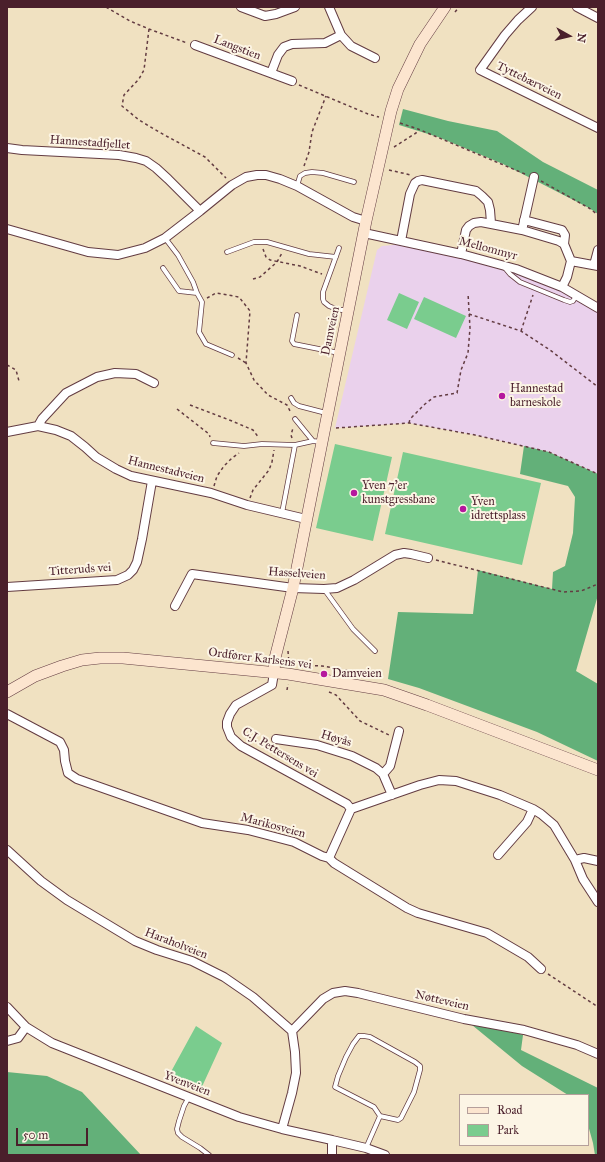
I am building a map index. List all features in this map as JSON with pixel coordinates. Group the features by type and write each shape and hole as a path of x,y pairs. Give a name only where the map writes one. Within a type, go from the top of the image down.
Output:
{"street":[{"path":"241,7 265,16 276,14 295,7"},
{"path":"329,7 341,36 351,46 374,58"},
{"name":"Tyttebærveien","path":"532,7 505,35 480,70 598,128"},
{"path":"577,7 597,15"},
{"name":"Damveien","path":"274,673 275,658 293,588 306,519 317,441 325,428 366,220 387,128 398,89 420,44 450,10"},
{"name":"Langstien","path":"271,73 278,55 284,47 292,44 325,43 341,36"},
{"name":"Langstien","path":"195,45 292,81"},
{"name":"Hannestadfjellet","path":"7,148 118,155 146,161 168,179 200,211"},
{"path":"7,229 88,252 99,254 118,254 130,252 145,248 164,238 232,185 246,177 257,175 266,175 297,186 353,217 366,220"},
{"path":"522,230 534,177"},
{"path":"401,241 410,194 418,180 476,191 488,202 491,224"},
{"path":"524,220 562,230 565,235 564,244 571,261 567,277 562,287"},
{"path":"461,254 466,230 474,223 481,222 522,230 564,244"},
{"name":"Mellommyr","path":"364,233 461,254 516,269 562,287 598,308"},
{"path":"571,261 596,266 598,250"},
{"path":"38,426 42,419 66,393 97,376 115,373 136,374 154,383"},
{"name":"Hannestadveien","path":"7,432 38,426 56,430 71,436 96,458 131,476 211,493 248,505 306,519"},
{"name":"Titteruds vei","path":"7,587 117,580 128,575 137,562 152,481"},
{"name":"Hasselveien","path":"175,606 192,574 293,588 324,589 337,588 354,580 395,555 404,553 428,558"},
{"name":"Ordfører Karlsens vei","path":"7,692 35,676 62,666 82,660 100,658 123,658 274,673 354,684 384,690 598,770"},
{"name":"C.J. Pettersens vei","path":"274,673 272,685 236,705 227,722 227,727 231,737 241,746 347,804 351,809"},
{"name":"Marikosveien","path":"7,714 60,742 64,750 68,773 77,779 202,823 248,830 294,842 329,858 334,863 407,908 418,913 487,933 528,957 541,969"},
{"path":"392,795 383,774 390,766 398,735"},
{"name":"Høyås","path":"276,738 317,745 352,756 376,768 383,774"},
{"path":"329,858 351,809 420,785 439,780 456,780 500,795 534,809 554,825 575,860 583,879 598,902"},
{"path":"498,855 527,822 534,809"},
{"name":"Haraholveien","path":"7,850 41,881 66,900 135,941 157,950 192,961 224,977 253,997 292,1031"},
{"path":"575,860 584,858 598,860"},
{"name":"Nøtteveien","path":"292,1031 323,999 333,992 345,991 464,1019 524,1030 598,1054"},
{"name":"Yvenveien","path":"7,1007 26,1028 52,1043 239,1117 282,1129 366,1148 384,1155"},
{"path":"7,1041 18,1038 26,1028"},
{"path":"282,1129 296,1073 292,1031"},
{"path":"332,1140 332,1155"}],"lane":[{"path":"297,186 300,176 305,173 312,172 322,173 354,182"},
{"path":"164,238 178,255 193,282 196,293 202,302 199,332 206,344 232,355"},
{"path":"227,252 254,242 267,242 309,254 336,257"},
{"path":"339,248 323,292 323,299 324,302 336,309 348,311"},
{"path":"504,266 510,274 520,282 570,302 573,301 576,296"},
{"path":"163,268 179,291 196,293"},
{"path":"297,315 292,341 294,344 339,353"},
{"path":"291,398 294,403 300,406 328,413"},
{"path":"295,419 317,441"},
{"path":"212,443 244,446 262,444 295,444 317,441"},
{"path":"282,514 295,444"},
{"path":"324,589 353,628 375,651"},
{"path":"361,1036 370,1037 394,1050 415,1062 420,1068 414,1092 401,1118 395,1120 380,1116 374,1107 336,1087 338,1076 346,1057 357,1039 361,1036"},
{"path":"189,1097 179,1121 177,1129 178,1133 209,1155"},
{"path":"366,1148 380,1116"}],"path":[{"path":"106,7 130,21 195,45"},
{"path":"450,10 459,7"},
{"path":"149,29 144,70 139,79 124,95 122,106 139,120 204,157 232,185"},
{"path":"292,81 368,114 383,118"},
{"path":"300,176 309,152 312,132 326,96"},
{"path":"400,123 534,177 589,208 598,215"},
{"path":"394,142 392,148 416,133 418,129"},
{"path":"387,169 410,174 418,180"},
{"path":"260,242 266,257 270,260 300,266 329,276"},
{"path":"253,278 260,277 277,262 285,247"},
{"path":"521,332 535,288"},
{"path":"202,302 216,292 239,297 250,311 246,363 254,380 268,395 287,406 295,419 291,435 295,444"},
{"path":"409,423 410,419 434,397 457,393 461,370 468,354 470,328 468,293"},
{"path":"469,314 521,332 550,350 598,387"},
{"path":"232,355 246,363"},
{"path":"7,365 16,370 19,381"},
{"path":"190,405 253,430 262,444"},
{"path":"177,409 209,434 212,443"},
{"path":"325,428 409,423 475,435 549,452 598,474"},
{"path":"248,505 253,490 269,470 275,444"},
{"path":"211,493 217,476 244,446"},
{"path":"428,558 563,592 581,591 598,584"},
{"path":"285,660 289,661"},
{"path":"288,682 293,683"},
{"path":"326,691 336,695 360,721 398,735"},
{"path":"541,969 598,1007"}],"shaded area":[{"path":"414,243 516,269 598,308 598,474 549,452 475,435 409,423 335,428 377,250 382,246"}],"green space":[{"path":"403,109 448,121 497,131 543,162 598,190 598,214 503,164 438,137 399,125"},
{"path":"399,293 419,302 407,329 387,320"},
{"path":"424,297 466,316 456,338 414,319"},
{"name":"Yven 7'er kunstgressbane","path":"335,444 392,457 373,541 316,528"},
{"path":"524,446 549,452 598,474 598,595 576,671 598,684 598,761 537,732 419,688 388,679 398,612 473,614 478,570 552,589 553,572 565,566 573,533 575,497 568,486 520,474"},
{"name":"Yven idrettsplass","path":"403,452 541,483 522,565 385,534"},
{"path":"472,1025 510,1031 523,1035 521,1050 598,1088 598,1155 595,1155 589,1129 589,1094 566,1094 522,1066"},
{"path":"196,1026 222,1043 200,1091 167,1079"},
{"path":"7,1072 47,1076 82,1092 141,1155 7,1155"}],"place":[{"name":"Hannestad barneskole","path":"502,396"},
{"name":"Yven 7'er kunstgressbane","path":"354,493"},
{"name":"Yven idrettsplass","path":"463,509"},
{"name":"Damveien","path":"324,674"}]}
